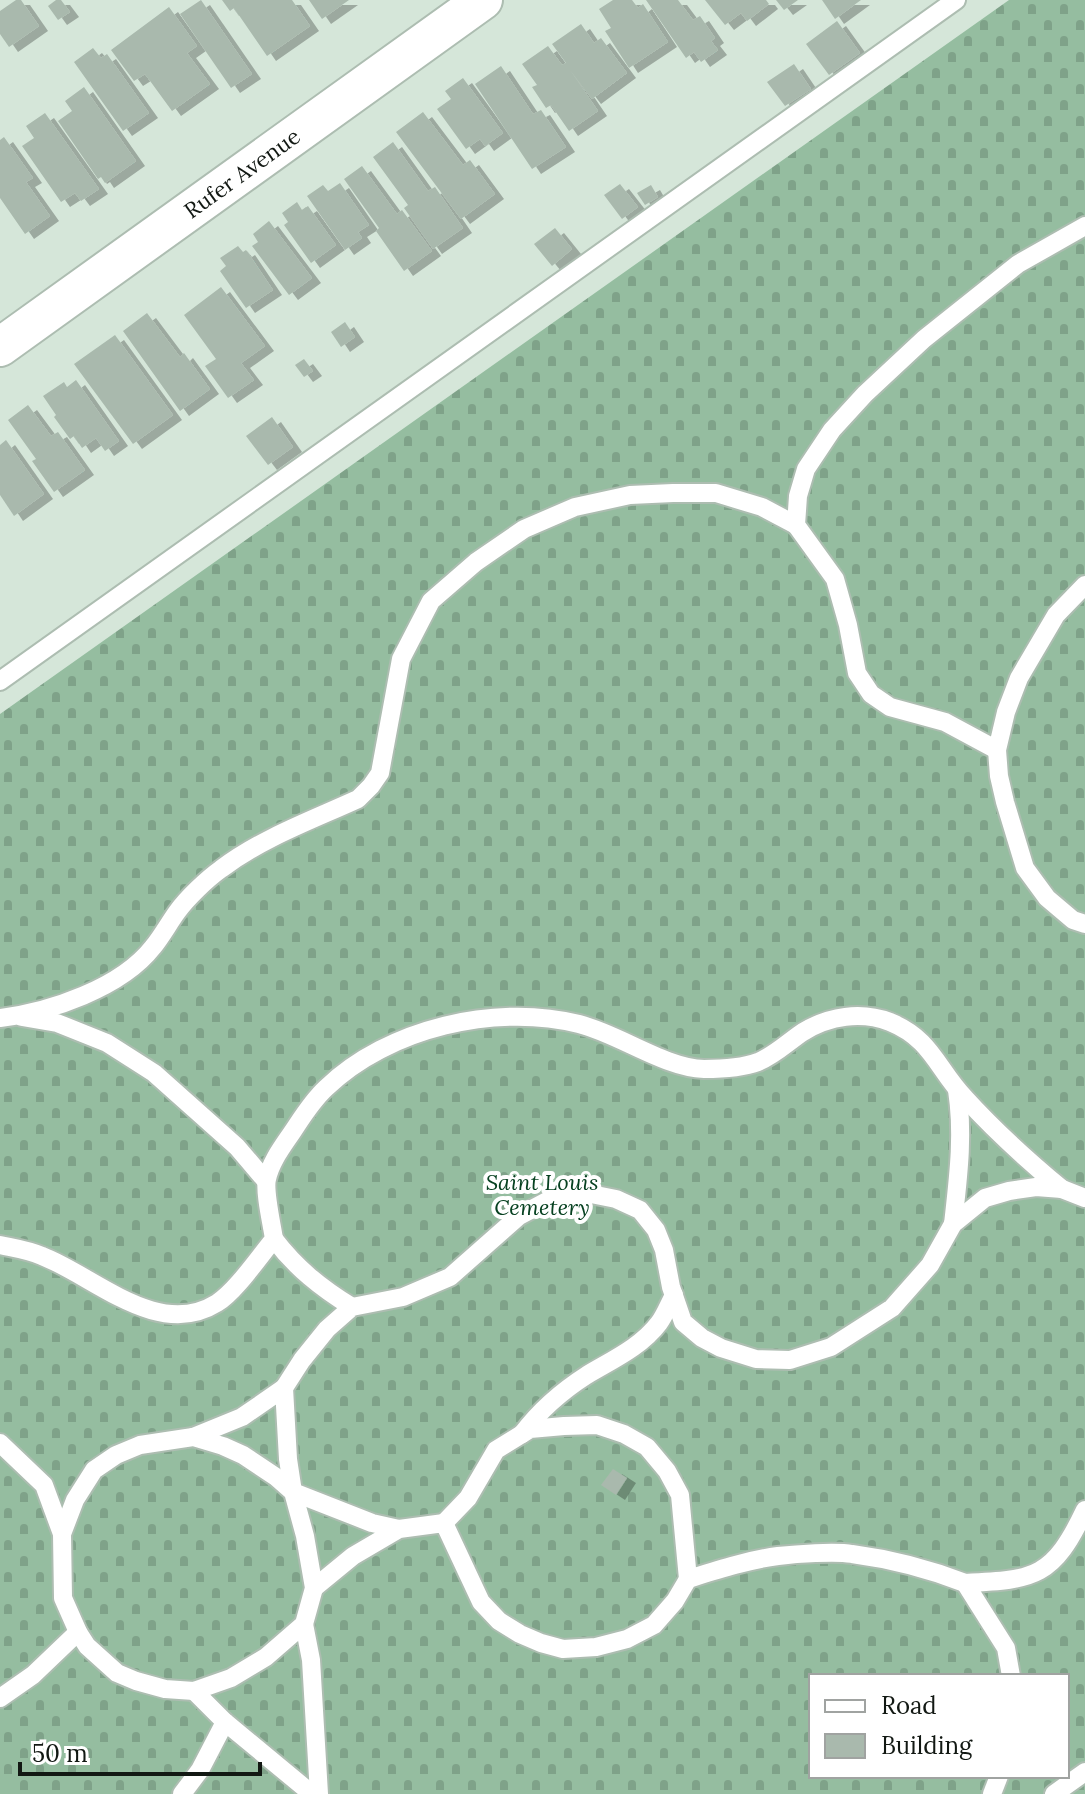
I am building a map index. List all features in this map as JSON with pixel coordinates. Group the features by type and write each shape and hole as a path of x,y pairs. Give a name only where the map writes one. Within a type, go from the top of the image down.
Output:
{"street":[{"name":"Rufer Avenue","path":"0,347 483,0"}],"lane":[{"path":"0,681 956,0"},
{"path":"796,525 798,496 806,469 832,430 865,394 924,339 1018,264 1085,226"},
{"path":"9,1017 80,997 118,979 136,966 179,909 220,870 254,848 358,799 380,773 401,659 431,601 476,562 524,529 575,507 630,495 716,493 762,507 796,525 835,579 857,673 871,694 890,707 945,722 997,750"},
{"path":"1085,585 1056,615 1019,678 1006,712 997,750 1002,789 1025,868 1047,898 1073,920 1085,924"},
{"path":"352,1307 309,1278 274,1239 266,1181 276,1156 309,1106 326,1088 351,1067 398,1040 454,1023 522,1016 579,1024 666,1060 701,1069 731,1068 757,1062 804,1031 829,1019 858,1015 888,1021 914,1034 935,1056 957,1090 994,1130 1062,1189"},
{"path":"9,1017 57,1023 107,1043 154,1073 237,1147 266,1181"},
{"path":"953,1224 961,1136 957,1090"},
{"path":"62,1534 75,1500 94,1470 116,1455 140,1445 193,1437 242,1417 284,1388 327,1329 352,1307 403,1297 450,1277 519,1216 551,1199 586,1193 616,1199 640,1210 656,1230 664,1250 683,1322 702,1338 721,1348 756,1359 790,1360 831,1347 892,1308 930,1265 953,1224 985,1198 1036,1187 1062,1189 1085,1198"},
{"path":"0,1245 42,1256 140,1307 168,1313 195,1313 217,1302 233,1288 274,1239"},
{"path":"522,1434 534,1417 553,1400 634,1347 659,1323 674,1295"},
{"path":"284,1388 288,1459 314,1588 304,1624 311,1660 319,1794"},
{"path":"193,1437 243,1455 293,1492 372,1523 399,1529 444,1523 468,1498 496,1450 530,1429 597,1425 624,1434 647,1447 667,1471 680,1495 688,1579 675,1601 654,1625 627,1639 596,1647 563,1649 520,1634 499,1621 481,1602 444,1523"},
{"path":"0,1443 44,1485 62,1534 63,1598 87,1646 117,1673 165,1689 194,1691 231,1678 266,1657 304,1624"},
{"path":"688,1579 778,1556 849,1553 901,1563 965,1583 1003,1582 1039,1573 1054,1561 1067,1546 1085,1510"},
{"path":"314,1588 353,1556 399,1529"},
{"path":"965,1583 1006,1648 1011,1674"},
{"path":"0,1698 33,1675 78,1632"},
{"path":"194,1691 225,1722 312,1794"},
{"path":"182,1794 200,1770 225,1722"},
{"path":"1054,1794 1085,1772"}],"green space":[{"name":"Saint Louis Cemetery","path":"1009,0 1085,0 1085,1794 0,1794 0,714"}],"building":[{"path":"21,0 39,26 9,47 0,34 0,11"},
{"path":"61,0 70,12 58,20 48,6"},
{"path":"201,0 252,74 231,88 180,14"},
{"path":"222,0 292,0 310,26 267,56 234,8 230,11"},
{"path":"309,0 349,0 322,19"},
{"path":"613,0 632,0 638,8 643,4 668,42 629,68 605,31 611,28 599,9"},
{"path":"646,0 678,0 693,20 700,16 715,38 711,41 718,50 701,62 694,52 686,58"},
{"path":"705,0 766,0 769,4 747,21 741,13 725,25"},
{"path":"776,0 798,0 784,10"},
{"path":"822,0 861,0 835,19"},
{"path":"169,7 197,46 187,53 210,84 172,111 145,74 134,81 111,50"},
{"path":"837,21 860,53 829,75 806,44"},
{"path":"581,24 594,43 601,38 627,73 592,99 570,70 598,111 569,131 551,105 546,108 532,87 537,85 522,64 548,46 562,65 566,63 552,44"},
{"path":"93,48 101,58 107,54 149,113 123,131 74,62"},
{"path":"794,64 811,89 785,106 767,82"},
{"path":"501,66 533,114 541,110 566,147 532,169 475,84"},
{"path":"463,78 503,133 485,146 480,139 466,149 437,109 451,99 445,91"},
{"path":"84,87 136,161 105,183 101,177 98,179 58,121 72,111 65,101"},
{"path":"423,112 463,165 470,160 495,194 461,219 396,132"},
{"path":"45,113 99,189 81,201 75,193 61,202 22,146 34,138 26,126"},
{"path":"4,137 33,178 26,182 50,216 25,234 0,198 0,140"},
{"path":"393,142 428,191 435,187 463,228 433,249 404,208 408,205 373,157"},
{"path":"362,166 397,214 402,210 432,251 404,271 376,231 379,228 344,179"},
{"path":"340,183 369,225 358,232 362,238 345,250 307,196 323,185 328,191"},
{"path":"620,184 638,207 622,219 604,195"},
{"path":"651,185 658,197 645,205 637,193"},
{"path":"297,202 302,210 308,206 336,245 311,263 284,225 288,222 282,213"},
{"path":"269,221 312,278 289,295 252,246 258,242 253,234"},
{"path":"555,228 572,249 552,266 534,244"},
{"path":"238,246 243,252 246,250 273,290 246,308 220,271 226,266 220,258"},
{"path":"221,287 265,346 241,363 254,380 228,398 205,366 216,359 184,315"},
{"path":"147,313 180,357 184,353 210,389 180,411 123,331"},
{"path":"345,322 355,337 341,347 331,332"},
{"path":"115,335 173,415 133,444 74,364"},
{"path":"304,359 313,371 304,377 295,365"},
{"path":"76,380 119,441 105,451 96,438 82,448 74,436 70,439 43,396 64,382 67,387"},
{"path":"28,405 51,436 58,432 85,470 54,492 32,461 36,459 8,420"},
{"path":"272,417 293,447 268,465 246,436"},
{"path":"6,440 44,494 14,516 0,495 0,445"},
{"path":"613,1469 627,1478 616,1495 601,1485"}]}
